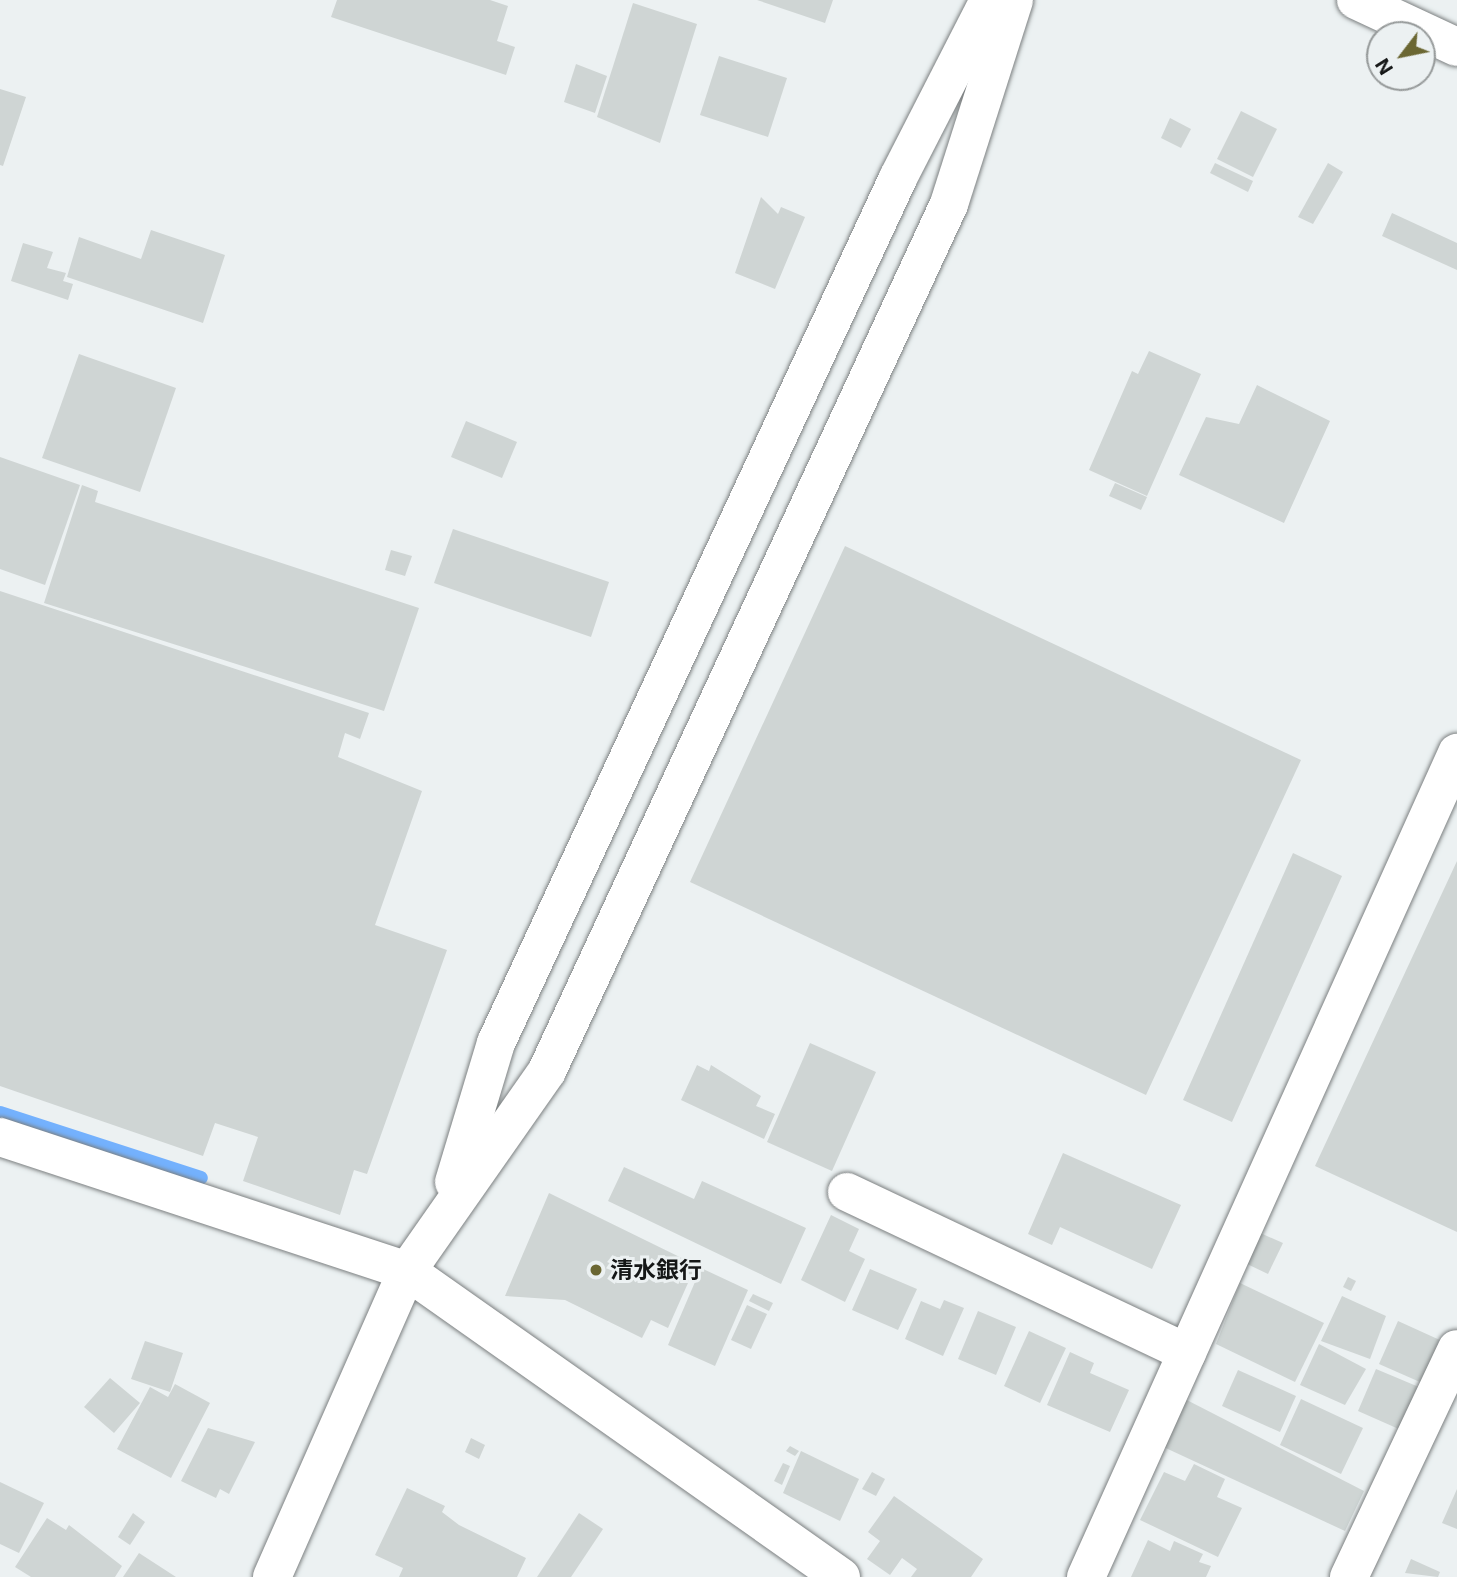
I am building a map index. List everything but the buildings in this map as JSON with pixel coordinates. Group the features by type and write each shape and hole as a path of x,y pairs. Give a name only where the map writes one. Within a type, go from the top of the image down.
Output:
{"street":[{"path":"446,1208 496,1043 898,178 989,0"},
{"path":"272,1577 407,1271 446,1208 547,1071 948,204 1014,0"},
{"path":"1356,0 1457,47"},
{"path":"1086,1577 1457,753"},
{"path":"0,1137 407,1271 841,1577"},
{"path":"847,1192 1187,1353"},
{"path":"1349,1577 1457,1349"}],"waterway":[{"path":"0,1113 201,1178"}],"place":[{"name":"清水銀行","path":"596,1270"}]}
